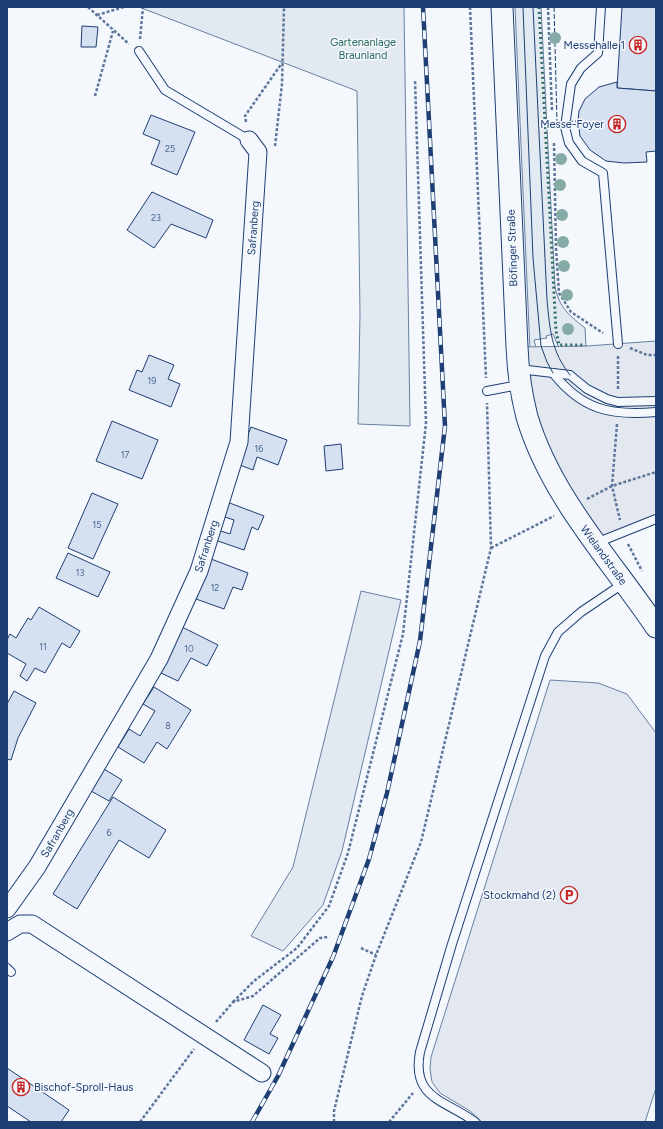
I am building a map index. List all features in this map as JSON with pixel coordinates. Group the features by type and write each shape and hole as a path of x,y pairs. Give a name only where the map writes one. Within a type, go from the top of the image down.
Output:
{"street":[{"name":"Böfinger Straße","path":"502,7 519,377 534,436 556,482"},
{"name":"Safranberg","path":"7,909 37,867 159,659 200,571 239,442 258,152 249,140"},
{"name":"Wielandstraße","path":"556,482 595,544 656,627"},
{"path":"7,932 20,924 32,924 262,1073"}],"lane":[{"path":"601,7 598,53 581,68 571,84 565,127 569,143 582,161 603,173 618,344"},
{"path":"139,51 165,90 249,140"},
{"path":"487,392 519,377 553,373 570,375 587,389 607,399 629,402 656,401"},
{"path":"553,373 562,385 594,407 618,413 656,412"},
{"path":"595,544 656,519"},
{"path":"475,1122 440,1103 422,1084 417,1063 420,1052 452,944 545,656 558,632 581,612 624,583"}],"path":[{"path":"88,7 113,31 139,51"},
{"path":"96,15 124,7"},
{"path":"139,51 143,7"},
{"path":"275,151 283,63 284,7"},
{"path":"334,1122 334,1112 362,996 376,955 421,842 491,548 487,392 470,7"},
{"path":"548,7 552,115"},
{"path":"95,96 113,31"},
{"path":"249,140 245,116 283,63"},
{"path":"140,1122 204,1036 233,1002 254,981 297,948 329,906 348,854 403,634 426,423 415,80"},
{"path":"554,137 556,248 559,293 571,312 618,344 647,355 656,355"},
{"path":"644,574 623,532 612,486 656,472"},
{"path":"233,1002 254,996 320,938 328,937"},
{"path":"360,948 376,955"},
{"path":"389,1122 422,1084"}],"green space":[{"name":"Gartenanlage Braunland","path":"139,7 404,7 410,426 358,424 360,314 357,91"},
{"path":"515,7 541,7 555,287 562,306 585,328 586,346 559,348 553,334 546,336 547,338 534,340 537,351 530,351"},
{"path":"361,591 401,600 342,851 323,905 283,951 251,936 293,867"}],"shaded area":[{"path":"656,341 656,519 595,544 556,482 517,347 587,346"},
{"name":"Stockmahd (2)","path":"550,680 598,683 627,694 656,733 656,1088 645,1122 482,1122 470,1111 440,1093 432,1082 430,1069 431,1057"}],"building":[{"name":"Messehalle 1","path":"622,7 656,7 656,91 617,88"},
{"path":"82,26 98,27 96,47 81,47"},
{"name":"Messe-Foyer","path":"617,82 617,88 656,91 656,151 646,152 647,162 624,163 606,161 590,150 580,136 578,121 579,111 585,99 599,87"},
{"path":"151,115 195,132 177,175 151,164 160,141 143,134"},
{"path":"152,192 213,220 206,238 171,224 154,248 127,230"},
{"path":"149,355 174,365 168,379 180,384 171,407 129,390 137,370 142,372"},
{"path":"112,421 158,440 142,479 96,461"},
{"path":"251,427 287,440 278,465 257,457 253,470 237,464"},
{"path":"341,444 343,469 326,471 324,446"},
{"path":"92,493 118,504 93,559 68,548"},
{"path":"227,502 264,516 258,530 252,527 244,550 215,540 218,530 230,534 234,520 222,516"},
{"path":"68,553 110,572 98,597 56,578"},
{"path":"211,559 248,573 242,590 233,587 224,609 196,599"},
{"path":"39,607 80,631 70,648 62,643 45,673 35,668 27,681 20,676 26,664 7,653 7,640 10,634 16,638 28,618 31,620"},
{"path":"180,626 218,645 207,666 191,658 178,681 161,673 172,651 169,649"},
{"path":"154,687 191,710 167,749 157,742 144,763 118,747 129,729 140,736 155,711 143,704"},
{"path":"14,691 36,703 18,738 11,760 7,759 7,704"},
{"path":"104,769 122,780 109,801 91,791"},
{"path":"113,797 166,830 149,858 119,840 77,909 53,894"},
{"path":"263,1005 281,1015 270,1034 278,1038 269,1054 244,1040"},
{"name":"Bischof-Sproll-Haus","path":"7,1068 69,1110 61,1122 31,1122 7,1106"}],"tram line":[{"path":"523,7 533,258 541,346 553,373"},
{"path":"533,7 548,311 552,340 555,349 570,375"}],"railway":[{"path":"252,1122 278,1076 333,957 369,859 387,793 420,641 445,426 423,7"}],"hedge":[{"path":"539,7 556,331 559,345 583,345"}],"fence":[{"path":"554,7 557,122 578,121"}],"place":[{"name":"Messehalle 1","path":"638,45"},
{"name":"Messe-Foyer","path":"617,124"},
{"name":"Stockmahd (2)","path":"569,895"},
{"name":"Bischof-Sproll-Haus","path":"21,1087"}]}
